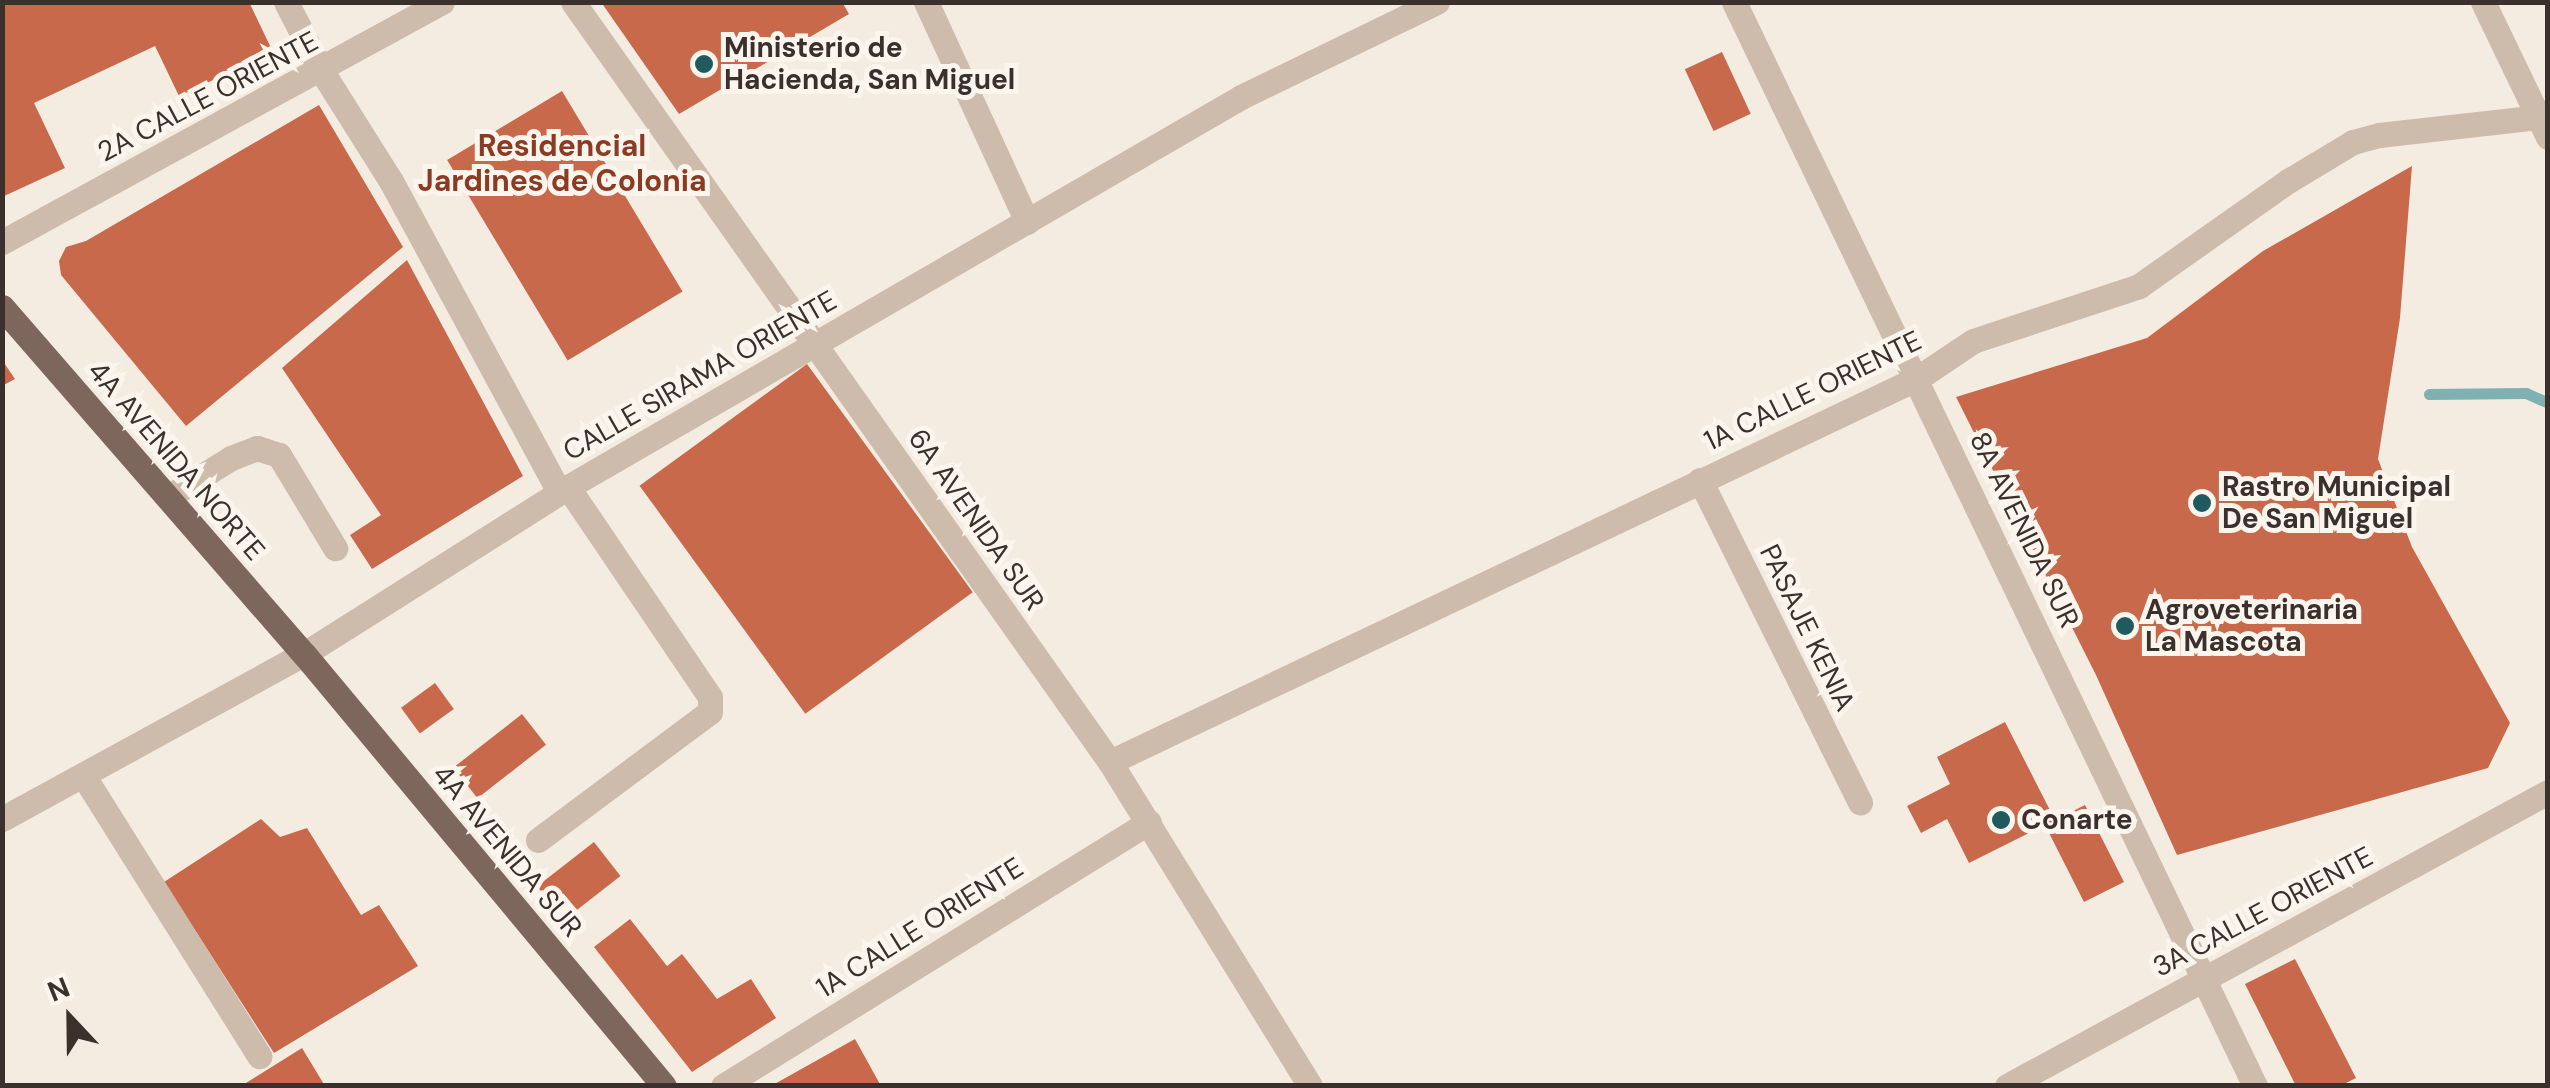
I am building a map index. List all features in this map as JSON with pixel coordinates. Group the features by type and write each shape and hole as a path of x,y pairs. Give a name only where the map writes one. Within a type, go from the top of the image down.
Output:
{"main road":[{"name":"4A AVENIDA NORTE","path":"2,306 304,654"},
{"name":"4A AVENIDA SUR","path":"304,654 664,1086"}],"street":[{"path":"286,2 320,70 391,181 564,490 710,697 710,712 538,840"},
{"name":"2A CALLE ORIENTE","path":"2,242 442,2"},
{"name":"6A AVENIDA SUR","path":"573,2 1110,762 1310,1086"},
{"path":"926,2 1028,222"},
{"name":"CALLE SIRAMA ORIENTE","path":"2,819 304,654 564,490 1241,97 1437,2"},
{"name":"8A AVENIDA SUR","path":"1734,2 2256,1086"},
{"path":"2483,2 2544,123"},
{"name":"1A CALLE ORIENTE","path":"1110,762 1918,378 1974,341 2140,286 2288,182 2353,142 2544,123"},
{"path":"168,497 231,458 257,448 280,456 335,548"},
{"name":"PASAJE KENIA","path":"1700,480 1860,802"},
{"path":"83,775 259,1056"},
{"name":"3A CALLE ORIENTE","path":"2007,1086 2548,792"},
{"name":"1A CALLE ORIENTE","path":"723,1086 1149,822"}],"building":[{"path":"2,2 249,2 273,52 179,96 155,46 34,103 65,168 2,197"},
{"name":"Ministerio de Hacienda, San Miguel","path":"601,2 842,2 849,14 679,114"},
{"path":"1722,52 1751,114 1714,131 1685,69"},
{"path":"562,91 683,292 568,361 447,160"},
{"path":"319,105 403,247 186,426 61,275 59,261 66,247 86,241"},
{"name":"Rastro Municipal De San Miguel","path":"2412,166 2400,318 2378,459 2412,547 2510,723 2488,768 2177,855 2096,675 1956,397 2147,338 2263,251"},
{"path":"407,260 523,476 372,569 350,535 381,515 282,368"},
{"path":"2,360 15,379 2,386"},
{"path":"807,364 973,592 805,714 640,486"},
{"path":"435,683 454,709 420,734 401,708"},
{"path":"522,714 546,745 477,798 453,768"},
{"path":"2005,722 2055,820 2085,805 2124,882 2084,902 2045,825 1969,863 1947,819 1921,833 1907,806 1950,784 1937,757"},
{"path":"261,819 280,837 307,828 361,915 379,905 418,966 274,1053 164,882"},
{"path":"594,842 620,876 564,920 537,886"},
{"path":"630,919 667,966 682,954 717,999 751,979 776,1018 692,1072 594,947"},
{"path":"2295,959 2356,1078 2340,1086 2296,1086 2245,984"},
{"path":"855,1039 881,1086 771,1086"},
{"path":"302,1048 325,1086 241,1086"}],"waterway":[{"path":"2429,394 2526,393 2548,403"}],"place":[{"name":"Ministerio de Hacienda, San Miguel","path":"704,64"},
{"name":"Rastro Municipal De San Miguel","path":"2202,503"},
{"name":"Agroveterinaria La Mascota","path":"2125,626"},
{"name":"Conarte","path":"2001,820"}],"district":[{"name":"Residencial Jardines de Colonia","path":"562,163"}]}
